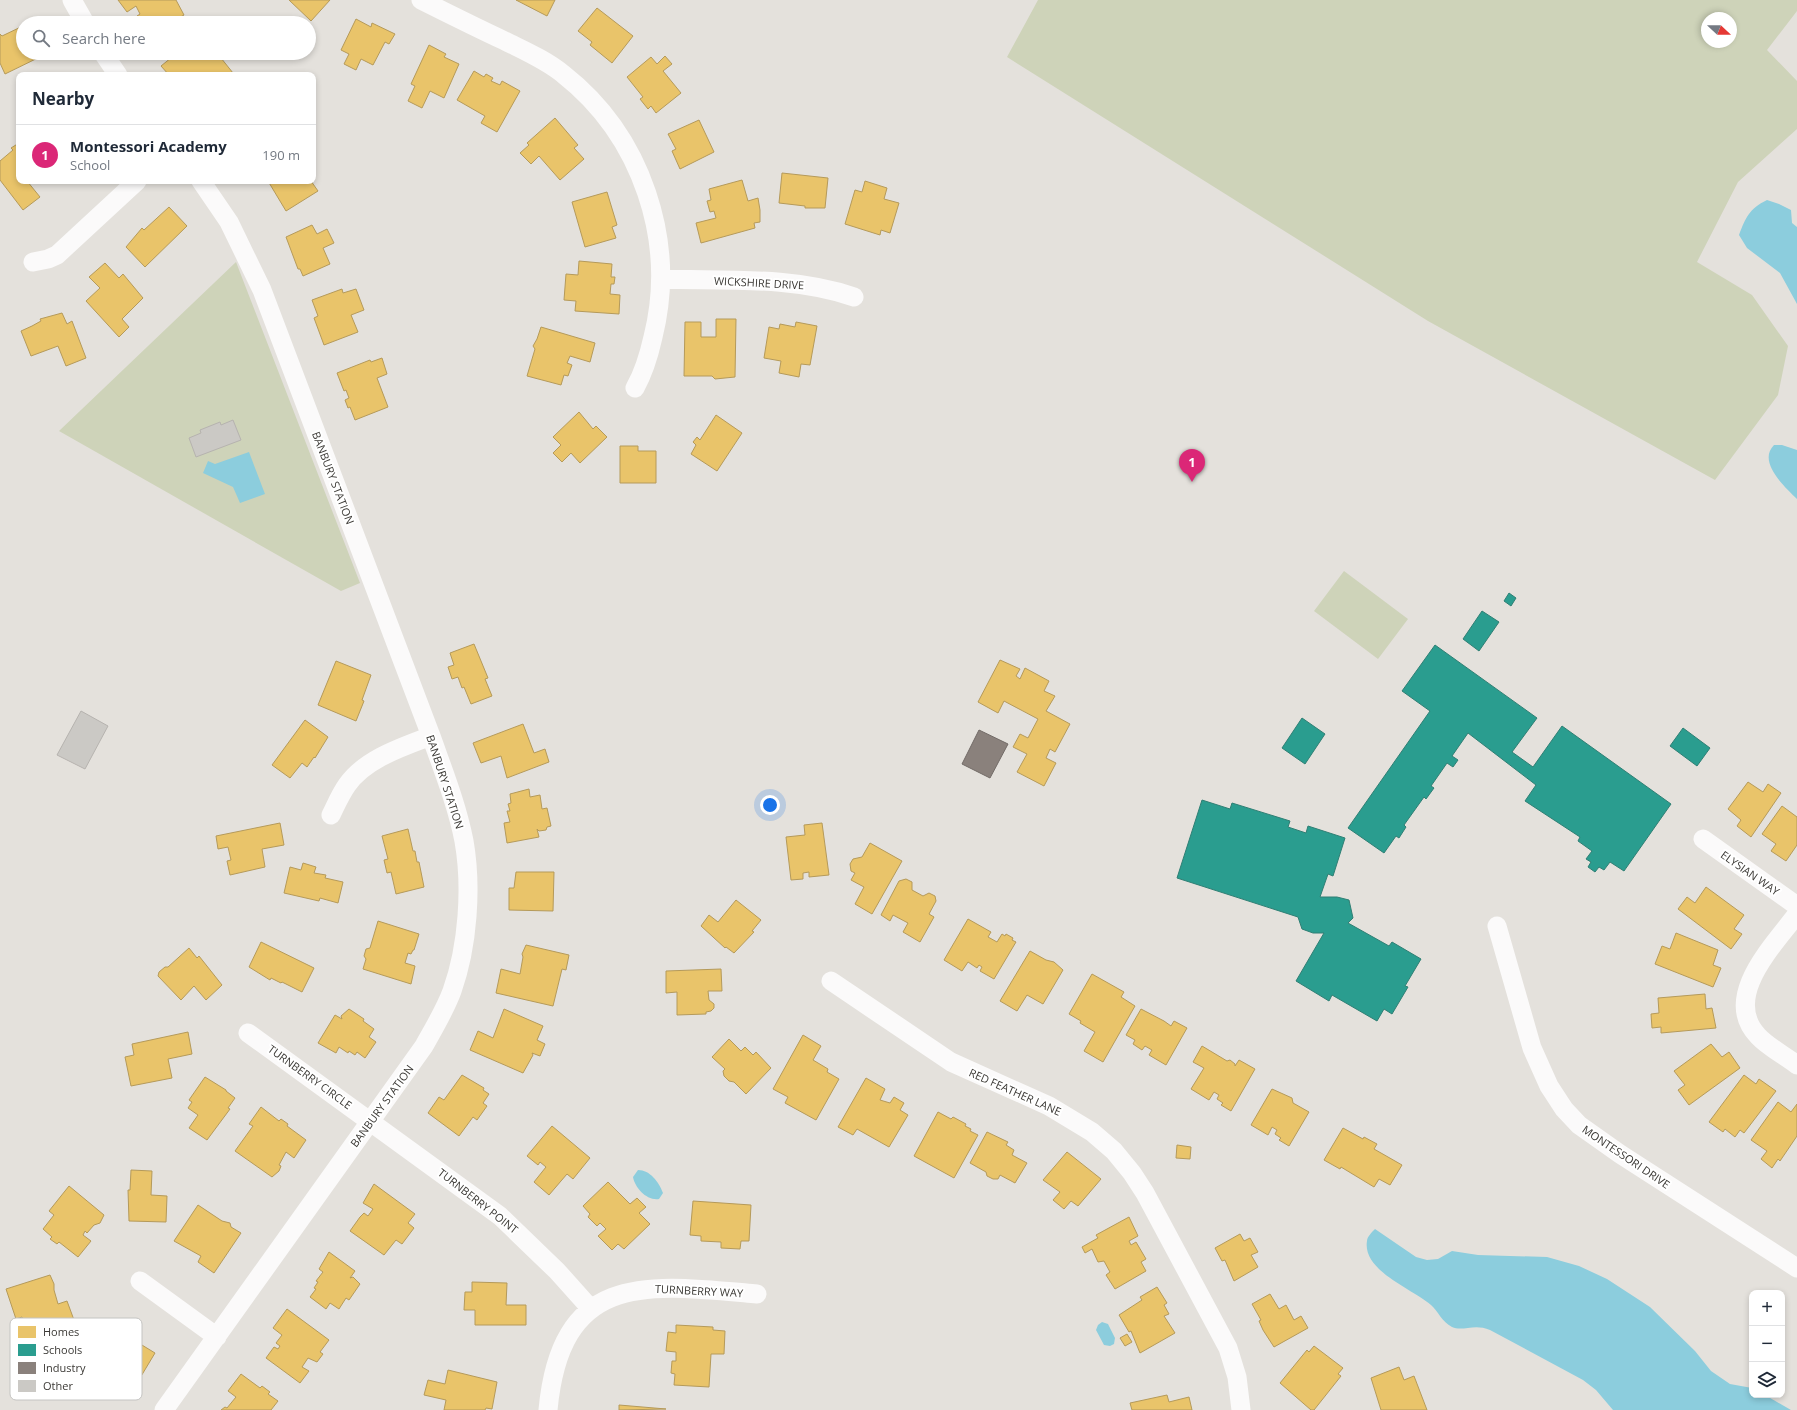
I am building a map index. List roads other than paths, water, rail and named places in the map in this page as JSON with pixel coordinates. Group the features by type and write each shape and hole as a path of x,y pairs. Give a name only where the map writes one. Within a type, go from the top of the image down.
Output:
{"street":[{"path":"72,0 81,16"},
{"path":"421,0 548,64 576,85 593,102 626,147 647,192 658,243 662,279 660,299 649,353 635,388"},
{"path":"108,60 116,72"},
{"path":"33,262 48,259 57,255 134,184"},
{"name":"BANBURY STATION","path":"164,1410 421,1050 444,1009 456,977 466,918 468,876 464,840 451,791 262,290 229,222 203,184"},
{"name":"WICKSHIRE DRIVE","path":"662,279 782,283 818,287 854,297"},
{"path":"331,815 347,785 361,772 395,751 431,736"},
{"name":"ELYSIAN WAY","path":"1703,839 1797,906"},
{"path":"1797,914 1751,978 1745,998 1747,1015 1757,1035 1797,1064"},
{"name":"MONTESSORI DRIVE","path":"1497,926 1532,1048 1549,1086 1564,1109 1579,1125 1620,1154 1797,1268"},
{"name":"RED FEATHER LANE","path":"831,981 951,1062 1064,1114 1107,1144 1132,1173 1145,1194 1224,1340 1235,1368 1241,1410"},
{"name":"TURNBERRY CIRCLE","path":"248,1033 371,1122"},
{"name":"TURNBERRY POINT","path":"371,1122 500,1216 557,1271 591,1309"},
{"path":"140,1281 217,1337"},
{"name":"TURNBERRY WAY","path":"548,1410 551,1384 563,1346 574,1325 591,1309 620,1295 649,1288 682,1288 757,1294"}],"water":[{"path":"1767,200 1791,210 1792,223 1797,227 1797,304 1780,273 1747,248 1739,235 1752,210"},
{"path":"1774,445 1782,445 1797,450 1797,499 1780,481 1771,466 1769,459 1770,452"},
{"path":"249,452 265,494 240,503 233,487 203,473 208,461 215,464"},
{"path":"638,1170 646,1172 654,1177 663,1193 659,1199 646,1196 636,1185 633,1177"},
{"path":"1375,1229 1416,1257 1427,1260 1438,1259 1452,1251 1478,1255 1547,1257 1579,1266 1607,1279 1650,1307 1695,1351 1711,1371 1730,1384 1749,1387 1749,1398 1770,1398 1791,1410 1613,1410 1596,1390 1583,1380 1490,1330 1479,1327 1460,1329 1449,1325 1431,1305 1380,1270 1372,1261 1368,1252 1367,1239"},
{"path":"1102,1322 1108,1324 1115,1338 1114,1344 1110,1346 1104,1345 1096,1330 1098,1325"}],"place":[{"name":"Montessori Academy","path":"1192,482"}]}
